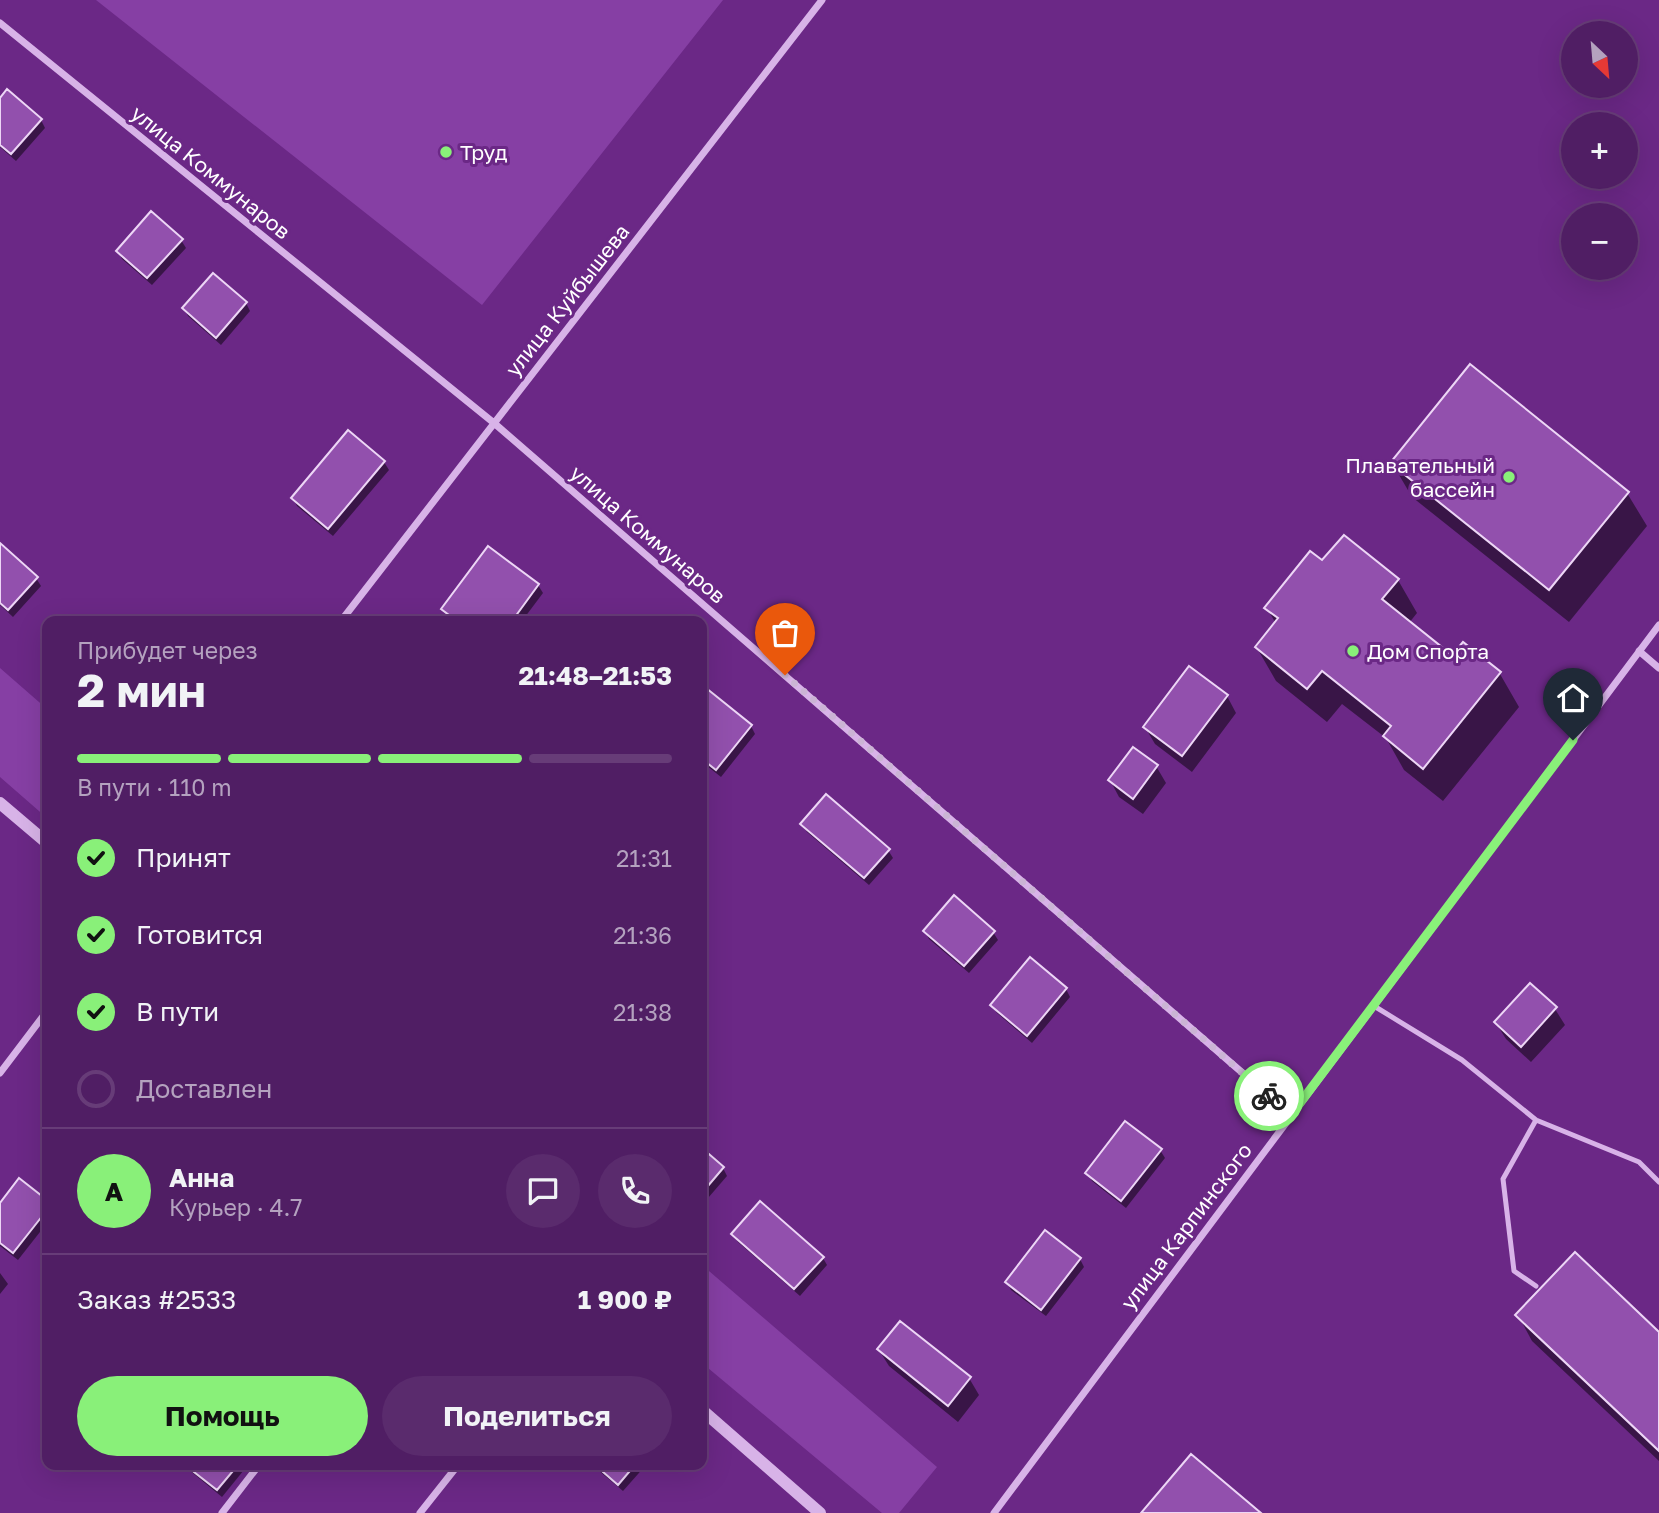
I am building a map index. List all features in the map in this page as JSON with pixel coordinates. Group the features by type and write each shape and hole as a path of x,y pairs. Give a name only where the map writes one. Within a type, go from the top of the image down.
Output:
{"street":[{"name":"улица Куйбышева","path":"345,616 822,0"},
{"name":"улица Коммунаров","path":"0,23 494,423 1291,1115"},
{"name":"улица Карпинского","path":"994,1513 1659,625"},
{"path":"1639,651 1659,667"},
{"path":"0,803 42,839"},
{"path":"0,1073 42,1018"},
{"path":"707,1414 820,1513"},
{"path":"222,1513 255,1470"},
{"path":"419,1513 454,1470"}],"lane":[{"path":"1374,1006 1462,1060 1536,1120 1639,1162 1659,1182"},
{"path":"1536,1120 1503,1179 1514,1270 1536,1286"}],"shaded area":[{"name":"Труд","path":"96,0 723,0 482,305"},
{"path":"0,668 42,705 42,814 0,777"},
{"path":"707,1269 937,1467 899,1513 882,1513 707,1367"}],"building":[{"path":"7,89 42,119 11,154 0,145 0,98"},
{"path":"151,211 183,239 147,278 116,251"},
{"path":"213,273 247,302 216,338 182,308"},
{"name":"Плавательный бассейн","path":"1470,364 1629,492 1549,590 1390,463"},
{"path":"348,430 385,461 328,529 291,498"},
{"name":"Дом Спорта","path":"1344,535 1399,579 1382,599 1452,655 1463,642 1501,672 1423,769 1383,736 1391,726 1322,671 1307,689 1255,647 1278,618 1264,608 1310,551 1322,560"},
{"path":"0,543 38,577 8,610 0,603"},
{"path":"488,546 539,584 516,616 450,616 441,609"},
{"path":"1189,666 1228,695 1182,756 1143,727"},
{"path":"707,689 752,725 716,770 707,763"},
{"path":"1133,747 1158,765 1133,799 1108,780"},
{"path":"826,794 890,849 864,878 800,824"},
{"path":"954,895 995,931 964,966 923,931"},
{"path":"1030,957 1067,988 1027,1036 990,1005"},
{"path":"1530,983 1557,1007 1521,1047 1494,1022"},
{"path":"1125,1121 1162,1149 1121,1201 1085,1173"},
{"path":"707,1152 724,1167 707,1187"},
{"path":"19,1178 42,1196 42,1216 13,1253 0,1243 0,1203"},
{"path":"760,1201 824,1257 794,1289 731,1234"},
{"path":"1045,1230 1081,1258 1041,1310 1005,1282"},
{"path":"1575,1252 1659,1332 1659,1451 1515,1315"},
{"path":"900,1321 971,1377 948,1406 877,1349"},
{"path":"1191,1454 1261,1513 1141,1513"},
{"path":"191,1470 234,1470 217,1490"},
{"path":"601,1470 631,1470 618,1485"}],"way so far":[{"path":"785,675 1269,1096"}],"place":[{"name":"Труд","path":"446,152"},
{"name":"Плавательный бассейн","path":"1509,477"},
{"name":"Дом Спорта","path":"1353,651"}],"route":[{"path":"1269,1096 1291,1115 1573,740"}]}
